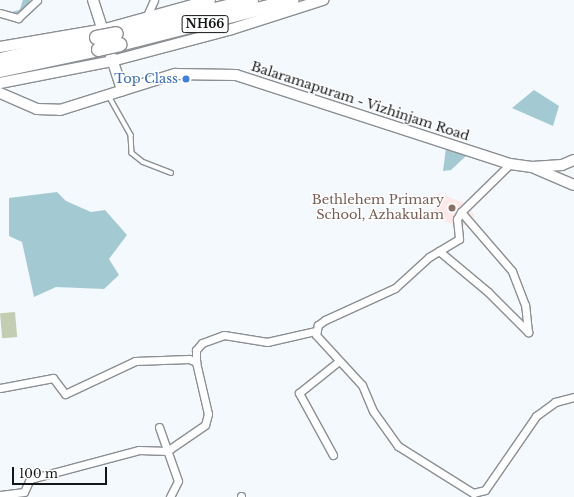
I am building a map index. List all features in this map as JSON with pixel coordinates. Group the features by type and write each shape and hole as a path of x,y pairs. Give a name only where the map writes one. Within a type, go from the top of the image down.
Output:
{"highway":[{"name":"NH66","path":"0,70 251,0"},
{"name":"NH66","path":"0,59 107,39 291,0"}],"street":[{"path":"0,13 18,18 36,0"},
{"path":"93,0 107,39 112,61 122,90"},
{"path":"146,18 154,0"},
{"path":"0,47 107,39 146,18 210,0"},
{"path":"0,83 112,61 232,29 323,0"},
{"name":"Balaramapuram - Vizhinjam Road","path":"0,93 50,110 108,95 175,74 236,75 510,164 532,167 562,165 574,160"},
{"path":"315,331 318,325 346,308 395,288 439,251 459,239 457,220 461,212 510,164"},
{"path":"532,167 574,185"},
{"path":"439,251 488,292 528,332 525,305 512,271 461,212"},
{"path":"315,331 339,361 362,385 374,410 398,446 472,495 485,490 536,416 556,402 574,397"},
{"path":"0,495 24,492 30,478 139,450 167,451 208,420 196,362 196,350 202,343 224,335 267,342 315,331"},
{"path":"0,388 53,378 65,394 136,361 196,362"},
{"path":"333,455 299,393 339,361"},
{"path":"159,428 178,481 170,497"}],"lane":[{"path":"108,95 131,134 132,153 143,162 171,173"}],"shaded area":[{"name":"Bethlehem Primary School, Azhakulam","path":"438,193 462,202 475,215 463,227 433,218"}],"green space":[{"path":"15,312 17,337 2,338 0,313"}],"water":[{"path":"534,90 559,106 553,126 512,108"},
{"path":"446,148 466,156 451,170 443,171"},
{"path":"57,192 66,201 91,212 105,210 127,235 109,259 119,275 104,289 56,287 34,297 22,242 9,236 9,198"}],"waterway":[{"path":"8,16 22,12 26,0"}],"place":[{"name":"Top Class","path":"186,79"},
{"name":"Bethlehem Primary School, Azhakulam","path":"452,208"}]}
